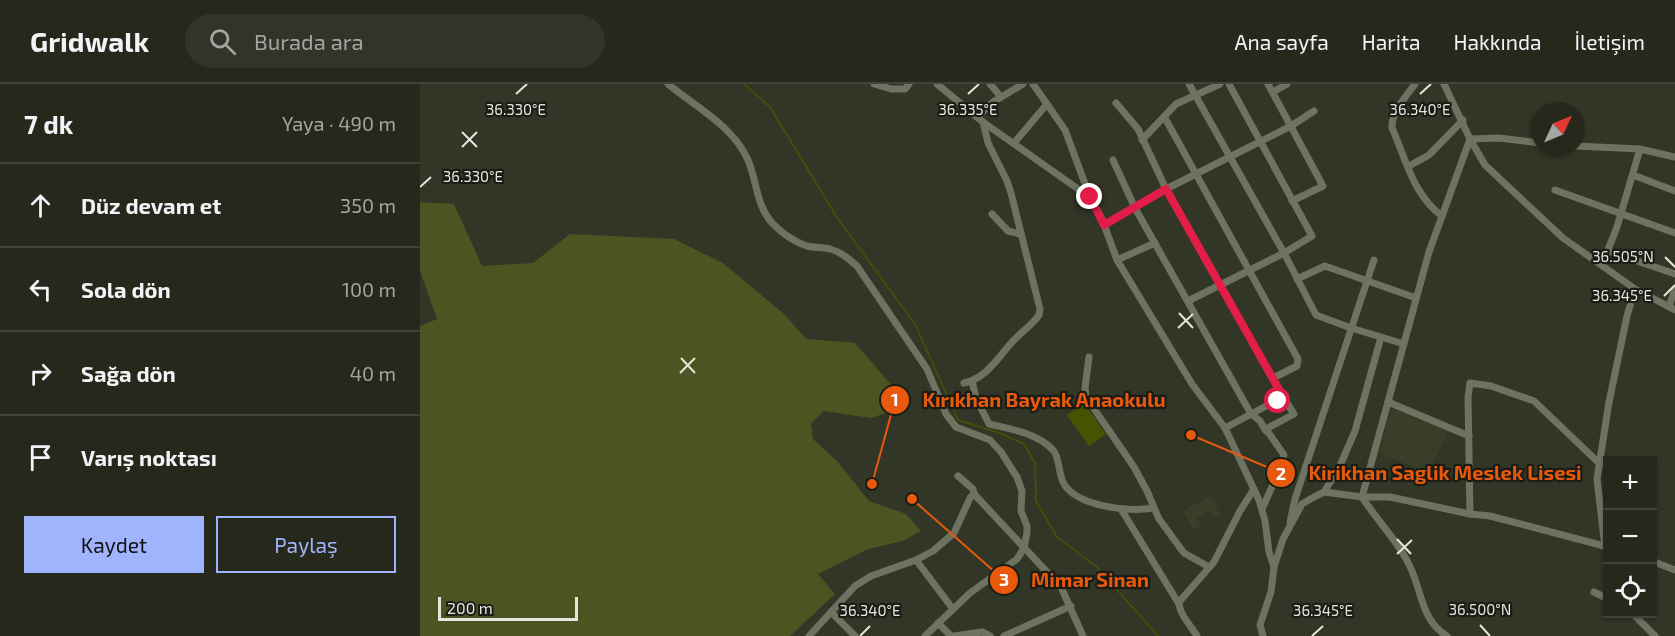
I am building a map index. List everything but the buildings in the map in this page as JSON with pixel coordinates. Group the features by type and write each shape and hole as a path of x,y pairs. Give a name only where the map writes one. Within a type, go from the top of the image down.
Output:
{"street":[{"path":"668,84 737,140 748,160 763,212 774,225 795,241 808,246 831,249 845,255 857,266 927,369 946,414 956,427 990,440 1001,452 1017,477 1022,491 1021,511 1027,526 1024,548 1017,559 970,593 925,636"},
{"path":"874,84 891,89 905,89 909,84"},
{"path":"937,84 983,122 1090,197"},
{"path":"990,84 1000,97"},
{"path":"977,117 993,102 1023,84"},
{"path":"1033,84 1065,130 1117,260 1192,384 1225,428 1262,509 1269,552 1274,567"},
{"path":"1189,84 1229,159 1284,253 1316,315 1404,344"},
{"path":"1142,140 1176,104 1220,84"},
{"path":"1188,301 1284,253 1312,236 1229,84"},
{"path":"1268,84 1323,186 1292,201"},
{"path":"1273,92 1287,84"},
{"path":"1415,84 1391,121 1392,128 1415,186 1432,209 1442,216"},
{"path":"1444,84 1485,165 1563,238 1635,288 1672,309 1675,289"},
{"path":"1116,103 1138,129 1166,189 1294,414 1266,431"},
{"path":"1014,143 1047,104"},
{"path":"1104,225 1166,189 1292,126 1314,111"},
{"path":"1165,118 1298,359 1297,366 1273,378"},
{"path":"1409,166 1429,154 1463,120"},
{"path":"983,122 988,143 1007,181 1040,309 1039,315 1010,344 994,365 968,382 989,424 1020,431 1045,443 1055,452 1065,486 1084,499 1120,509 1138,511 1154,508"},
{"path":"1470,139 1499,138 1531,142"},
{"path":"1362,497 1416,298 1470,139"},
{"path":"1585,146 1641,149 1675,158"},
{"path":"1602,266 1622,213 1641,149"},
{"path":"1113,160 1135,208 1251,414 1260,421 1284,455 1262,509"},
{"path":"1633,175 1675,190"},
{"path":"1556,190 1675,233"},
{"path":"992,214 1008,231 1020,234"},
{"path":"1117,260 1155,243"},
{"path":"1608,251 1675,274"},
{"path":"1288,530 1294,498 1374,260"},
{"path":"1296,279 1325,266 1416,298"},
{"path":"1603,526 1598,492 1600,464 1609,402 1635,288"},
{"path":"1263,636 1260,624 1271,592 1274,567 1283,539 1302,504 1324,492 1339,468 1355,431 1381,338"},
{"path":"1089,357 1086,397 1134,466 1159,519 1184,553 1209,567"},
{"path":"1470,514 1468,387 1470,383 1491,386 1538,404 1600,464"},
{"path":"1225,428 1283,397"},
{"path":"1388,402 1469,436"},
{"path":"958,476 973,489 974,494 1061,587 1083,636"},
{"path":"1179,604 1182,597 1220,552 1254,489"},
{"path":"1324,492 1362,497 1390,497 1490,516 1603,546"},
{"path":"809,636 855,586 872,576 916,561 933,551 954,533 974,494"},
{"path":"1362,497 1386,528 1411,570 1429,620 1447,636"},
{"path":"1120,509 1197,636"},
{"path":"916,561 953,609"},
{"path":"1657,563 1675,570"},
{"path":"1594,592 1603,596"},
{"path":"1004,636 1071,606"},
{"path":"831,612 855,636"},
{"path":"1637,618 1655,636"},
{"path":"938,623 953,636 982,632 990,636"}],"shaded area":[{"path":"420,202 454,204 482,266 533,263 570,234 674,239 723,263 784,314 806,339 855,343 894,388 889,412 871,418 823,411 811,424 813,439 837,461 869,501 906,514 921,531 903,541 868,549 818,574 835,594 790,636 420,636 420,326 437,319 420,271"},
{"path":"1084,403 1106,434 1089,446 1067,415"},
{"path":"1394,409 1448,432 1429,472 1379,454 1390,412"},
{"path":"1210,496 1220,514 1213,518 1209,511 1200,516 1197,518 1201,525 1193,529 1183,511"}],"waterway":[{"path":"744,84 770,107 838,219 915,324 958,420 1002,434 1024,444 1035,463 1036,501 1057,537 1097,567 1158,636"}],"place":[{"name":"Kirikhan Saglik Meslek Lisesi","path":"1191,435"},
{"name":"Kırıkhan Bayrak Anaokulu","path":"872,484"},
{"name":"Mimar Sinan","path":"912,499"}],"route":[{"path":"1090,197 1104,225 1166,189 1281,393 1283,397 1278,401"}]}
